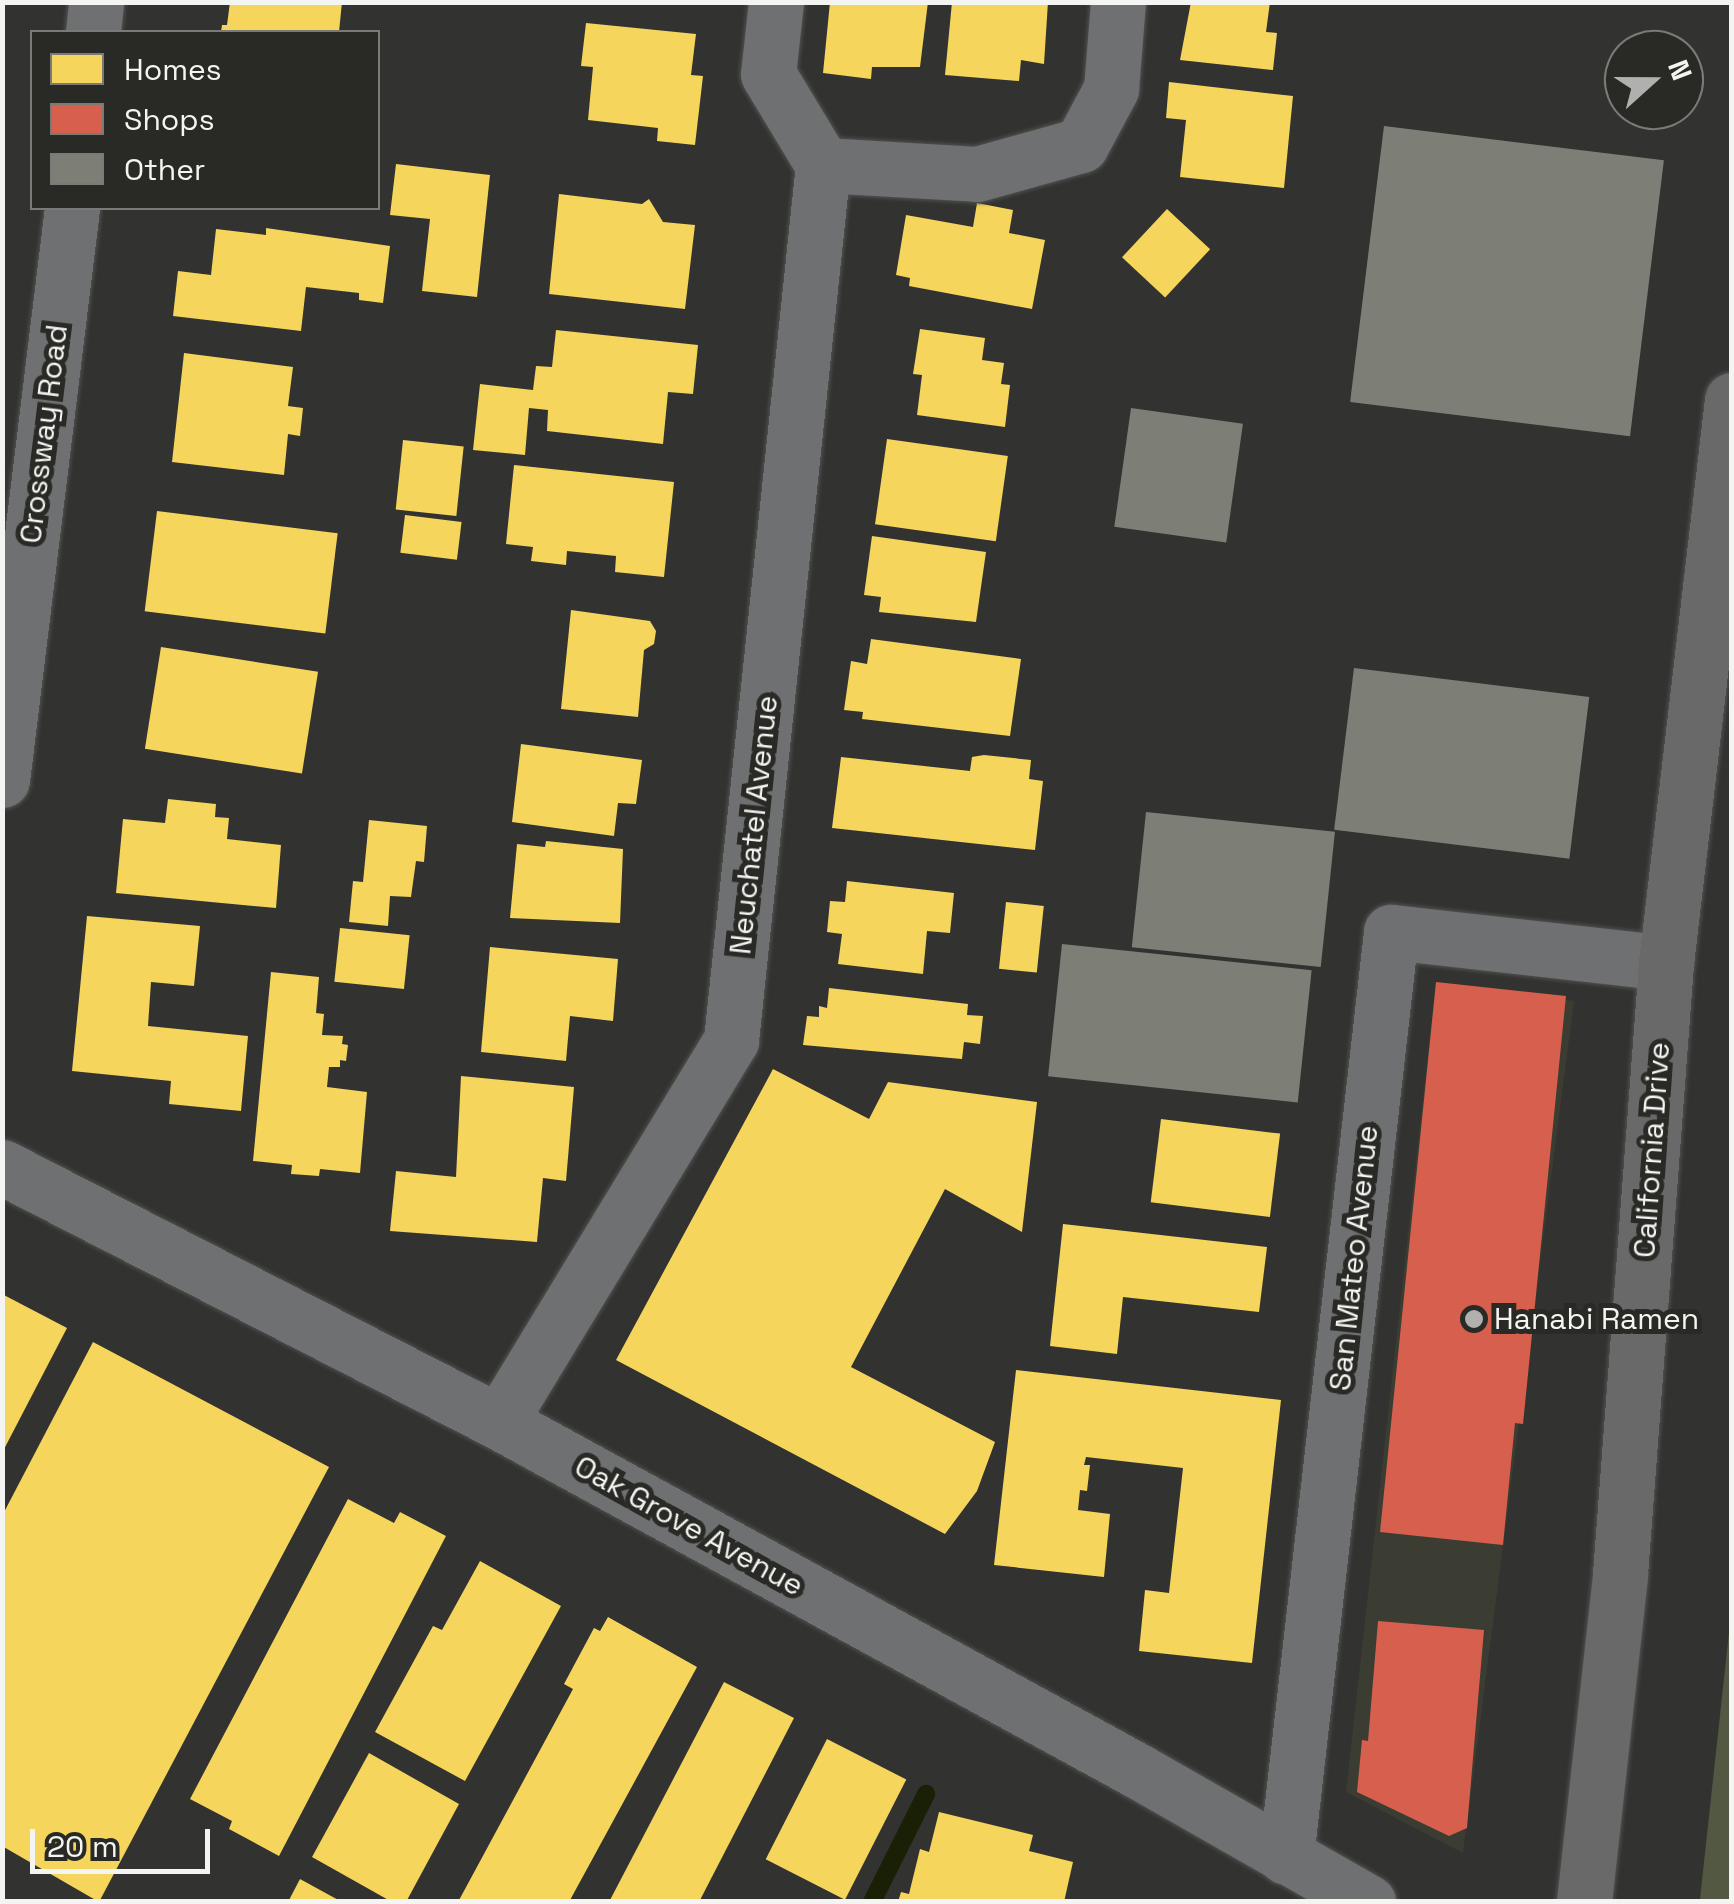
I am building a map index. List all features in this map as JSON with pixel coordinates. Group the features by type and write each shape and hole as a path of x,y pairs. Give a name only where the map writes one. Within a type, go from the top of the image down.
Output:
{"main road":[{"name":"California Drive","path":"1584,1902 1620,1574 1666,963 1732,400"}],"street":[{"path":"92,30 96,2"},
{"path":"776,2 768,74 824,165 976,174 1080,146 1111,89 1118,2"},
{"name":"Neuchatel Avenue","path":"499,1422 731,1040 824,165"},
{"name":"Crossway Road","path":"2,780 72,210"},
{"name":"San Mateo Avenue","path":"1286,1857 1391,932 1666,963"},
{"name":"Oak Grove Avenue","path":"2,1167 499,1422 1138,1770 1368,1902"}],"shaded area":[{"path":"1436,982 1574,1001 1463,1853 1346,1792"}],"green space":[{"path":"1731,1614 1731,1901 1701,1901 1700,1899"}],"building: Homes":[{"path":"230,2 342,2 339,30 221,30 222,25 227,25"},
{"path":"830,2 928,2 920,67 872,67 871,79 823,73"},
{"path":"952,2 1048,2 1044,64 1021,60 1019,81 945,75"},
{"path":"1191,2 1270,2 1266,32 1277,33 1273,70 1180,60"},
{"path":"586,23 696,34 691,75 703,76 695,145 657,141 658,128 588,120 593,67 581,66"},
{"path":"1169,82 1293,96 1284,188 1180,177 1186,120 1166,118"},
{"path":"396,164 490,175 477,297 422,291 430,219 390,215"},
{"path":"559,194 642,204 649,199 663,222 695,225 685,309 549,294"},
{"path":"977,203 1013,210 1009,233 1045,240 1032,309 909,286 910,278 896,275 906,215 973,227"},
{"path":"1167,209 1210,249 1165,298 1122,257"},
{"path":"266,228 390,246 383,303 359,300 359,293 306,287 301,331 173,316 178,271 211,275 216,229 266,235"},
{"path":"920,329 985,338 982,360 1004,363 1001,384 1010,385 1005,427 917,415 922,375 913,374"},
{"path":"556,330 698,345 693,394 668,392 663,444 547,431 548,410 529,408 525,455 473,450 480,384 533,390 536,366 552,367"},
{"path":"184,353 293,367 288,406 303,408 300,436 288,434 284,475 172,462"},
{"path":"887,439 1008,456 996,541 875,524"},
{"path":"403,440 464,446 456,516 396,510"},
{"path":"514,465 674,482 664,577 615,572 616,556 567,551 566,565 531,561 533,547 506,544"},
{"path":"157,511 338,533 325,633 145,611"},
{"path":"405,515 462,522 457,560 400,553"},
{"path":"872,536 986,552 976,622 879,612 881,597 864,595"},
{"path":"571,610 650,621 656,631 654,644 644,650 638,717 561,709"},
{"path":"871,639 1021,659 1010,736 862,719 863,712 844,710 851,661 867,664"},
{"path":"161,647 318,672 302,774 145,749"},
{"path":"521,744 642,760 636,804 618,803 614,836 512,822"},
{"path":"841,757 970,771 972,757 1031,760 1029,779 1043,781 1035,850 832,828"},
{"path":"168,799 216,804 215,817 229,818 227,839 281,845 276,908 116,893 123,819 165,823"},
{"path":"369,820 427,826 424,862 416,861 411,897 390,896 388,926 349,922 353,881 363,882"},
{"path":"546,841 623,849 620,923 510,918 517,844 545,847"},
{"path":"847,881 954,893 950,933 927,931 923,974 838,964 842,934 827,932 830,901 845,902"},
{"path":"1006,902 1044,906 1037,973 999,969"},
{"path":"87,916 200,926 194,986 151,982 148,1026 248,1036 241,1111 169,1104 171,1081 72,1071"},
{"path":"340,928 410,935 404,989 334,982"},
{"path":"490,947 618,959 613,1021 570,1016 566,1061 481,1052"},
{"path":"271,972 319,977 316,1013 324,1014 322,1035 343,1036 342,1044 348,1045 346,1061 340,1060 340,1067 329,1067 327,1087 367,1092 360,1173 320,1169 319,1176 291,1174 292,1165 253,1161"},
{"path":"829,988 968,1004 967,1015 983,1016 980,1044 964,1042 962,1059 803,1045 807,1016 819,1017 819,1006 827,1008"},
{"path":"773,1069 869,1119 888,1082 1037,1102 1022,1232 945,1189 851,1367 995,1442 977,1491 945,1534 616,1360"},
{"path":"461,1076 574,1087 566,1181 543,1178 537,1242 390,1231 396,1171 456,1177"},
{"path":"1161,1119 1280,1134 1270,1217 1151,1202"},
{"path":"1063,1224 1267,1247 1259,1312 1123,1297 1117,1354 1050,1346"},
{"path":"2,1294 67,1328 2,1453"},
{"path":"93,1342 329,1467 99,1902 2,1846 2,1516"},
{"path":"1016,1370 1281,1400 1252,1663 1139,1651 1145,1590 1169,1593 1183,1468 1086,1457 1084,1465 1090,1465 1087,1491 1080,1490 1078,1510 1110,1514 1104,1577 994,1565"},
{"path":"348,1499 394,1523 400,1512 446,1536 279,1856 229,1829 232,1821 190,1799"},
{"path":"480,1561 561,1606 465,1781 375,1732 433,1626 442,1630"},
{"path":"608,1617 697,1667 569,1902 458,1902 573,1689 564,1684 594,1628 600,1631"},
{"path":"724,1682 794,1718 699,1902 609,1902"},
{"path":"827,1739 906,1779 845,1900 766,1859"},
{"path":"369,1753 459,1804 406,1902 392,1902 312,1857"},
{"path":"939,1812 1033,1835 1029,1851 1073,1862 1064,1902 898,1902 901,1892 909,1894 920,1849 929,1852"},
{"path":"300,1879 342,1902 288,1902"}],"building: Shops":[{"path":"1436,982 1566,996 1523,1424 1515,1423 1503,1545 1380,1532"},
{"path":"1378,1621 1484,1630 1467,1828 1449,1836 1357,1792 1362,1740 1368,1741"}],"building: Other":[{"path":"1384,126 1664,160 1630,436 1350,402"},
{"path":"1131,408 1243,424 1226,543 1114,527"},
{"path":"1354,668 1589,697 1569,859 1334,830"},
{"path":"1146,812 1335,832 1321,967 1132,947"},
{"path":"1062,944 1312,970 1298,1103 1048,1076"}],"waterway":[{"path":"872,1902 926,1794"}],"place":[{"name":"Hanabi Ramen","path":"1474,1319"}]}
